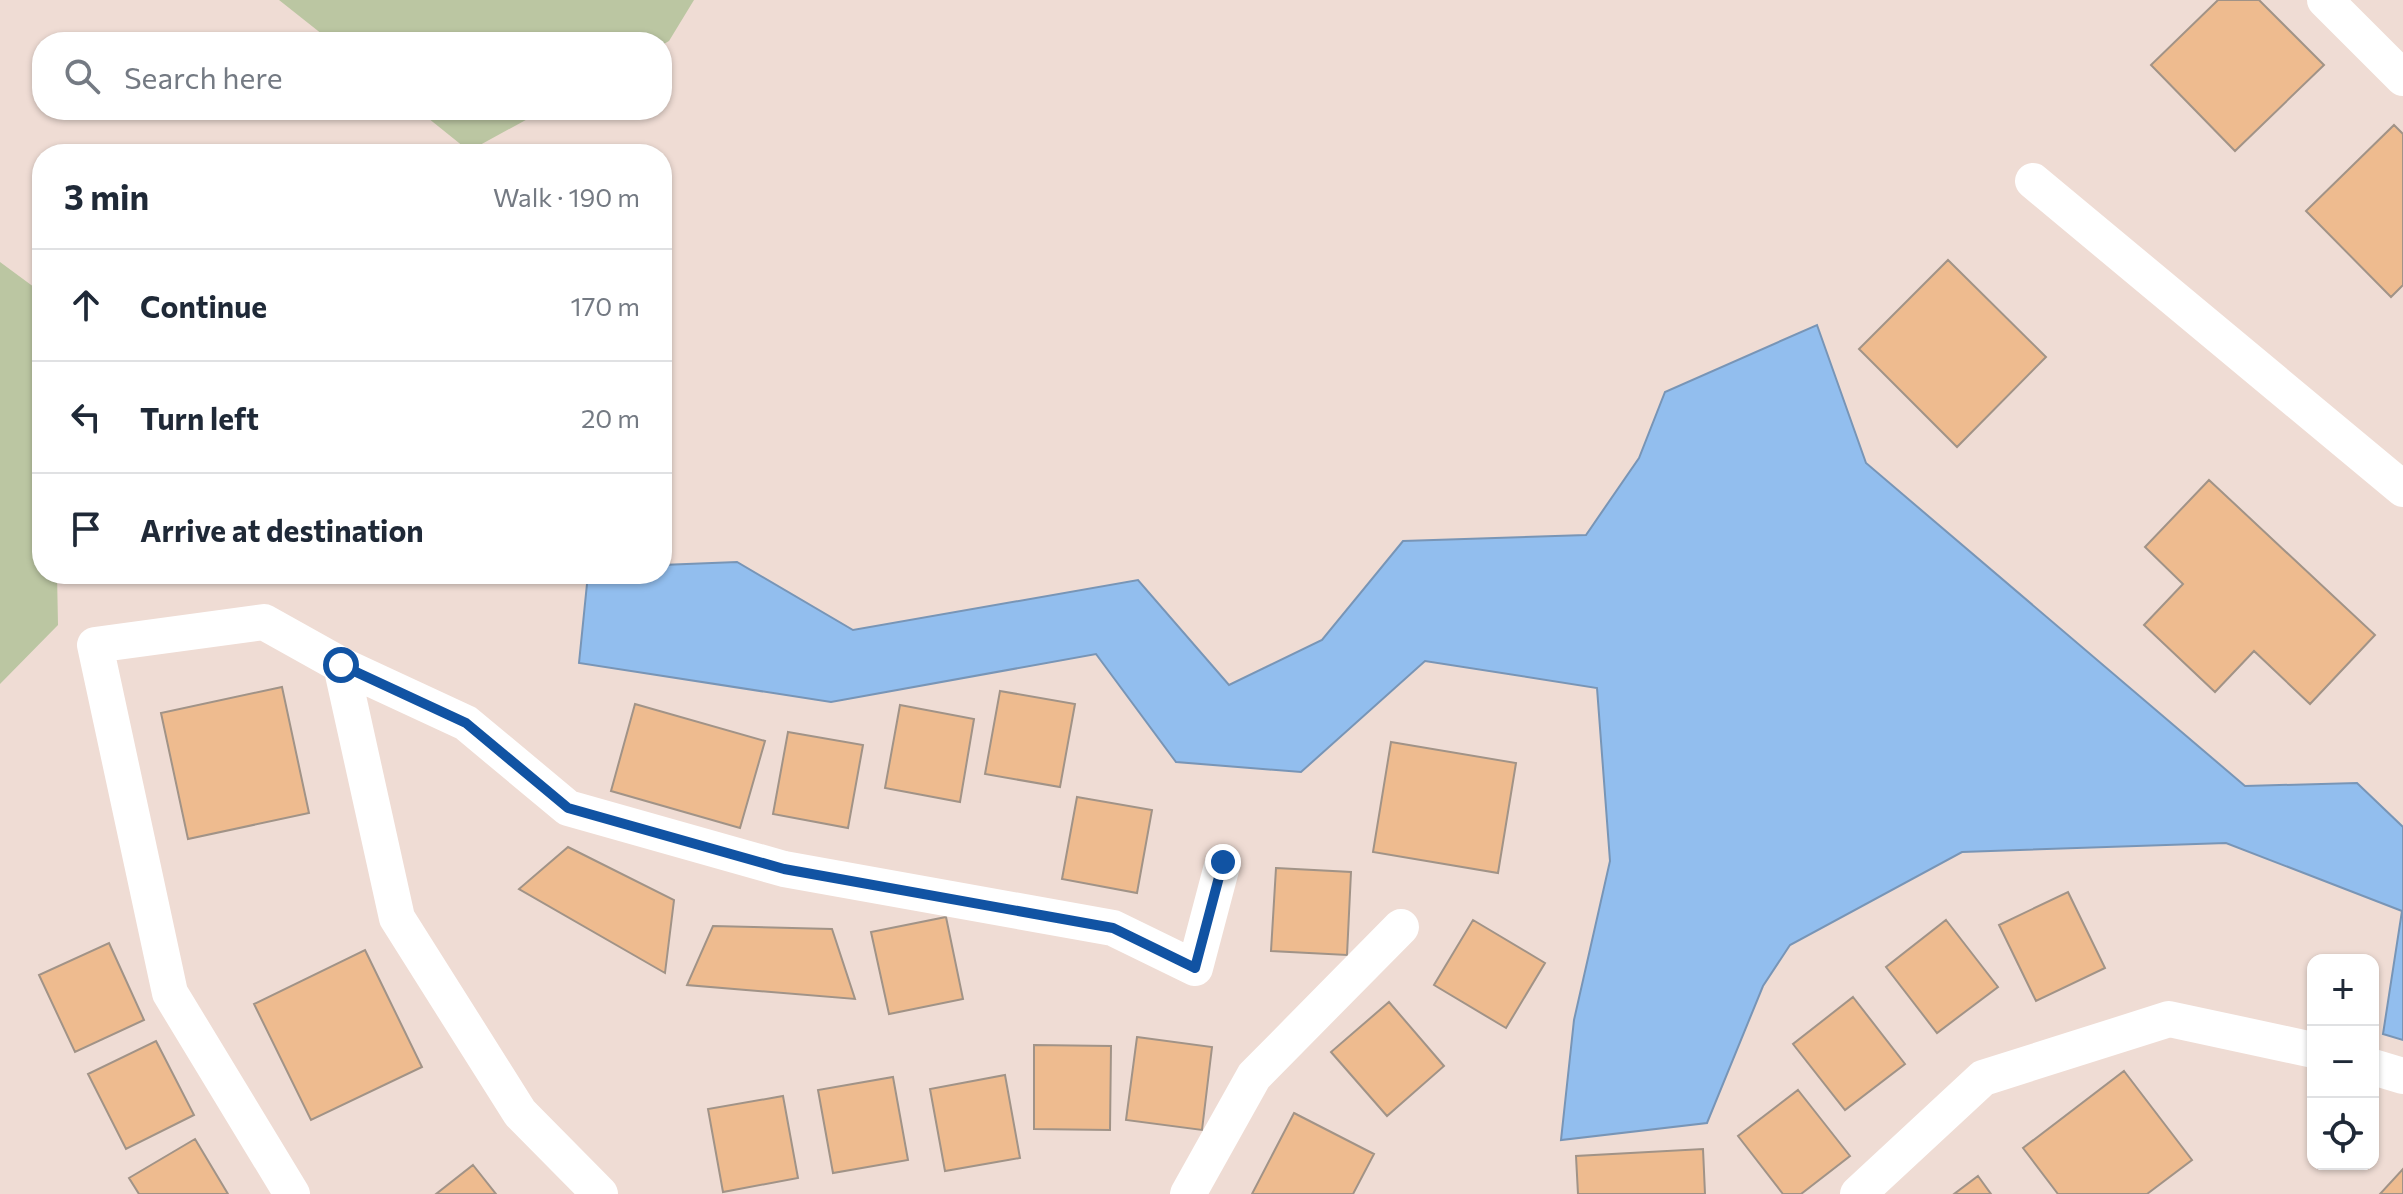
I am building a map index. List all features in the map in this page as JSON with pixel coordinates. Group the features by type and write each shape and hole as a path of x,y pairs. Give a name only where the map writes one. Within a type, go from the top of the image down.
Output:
{"street":[{"path":"2325,0 2403,78"},
{"path":"2033,181 2403,489"},
{"path":"292,1194 170,993 95,645 264,622 341,665 466,723 568,808 784,869 1113,928 1195,968 1223,862"},
{"path":"341,665 397,918 520,1113 600,1194"},
{"path":"1188,1194 1254,1076 1401,927"},
{"path":"1858,1194 1983,1078 2169,1019 2307,1049"},
{"path":"2379,1069 2403,1076"}],"green space":[{"path":"279,0 694,0 672,36 672,32 319,32"},
{"path":"430,120 526,120 482,144 460,144"},
{"path":"0,262 32,286 32,584 57,584 58,625 0,684"}],"water":[{"path":"1817,325 1866,463 2245,786 2357,783 2403,827 2403,1040 2383,1034 2402,911 2226,843 1962,852 1790,945 1763,986 1707,1123 1561,1140 1574,1020 1610,861 1597,688 1425,661 1301,772 1176,762 1096,654 831,702 579,663 587,584 672,584 672,565 737,562 853,630 1138,580 1229,685 1322,640 1403,541 1586,535 1639,458 1665,392"}],"building":[{"path":"2218,0 2259,0 2324,65 2235,151 2151,65"},
{"path":"2394,125 2403,134 2403,285 2391,297 2306,211"},
{"path":"1948,260 2046,357 1957,447 1859,349"},
{"path":"2209,480 2375,635 2310,704 2254,651 2215,692 2144,625 2183,584 2145,547"},
{"path":"282,687 309,813 188,839 161,713"},
{"path":"1000,691 1075,704 1060,787 985,774"},
{"path":"635,704 765,741 740,828 611,791"},
{"path":"900,705 974,719 960,802 885,788"},
{"path":"788,732 863,745 848,828 773,814"},
{"path":"1391,742 1516,763 1498,873 1373,852"},
{"path":"1077,797 1152,810 1137,893 1062,879"},
{"path":"568,847 674,900 665,973 519,889"},
{"path":"1276,868 1351,872 1347,955 1271,951"},
{"path":"2068,892 2105,968 2036,1001 1999,925"},
{"path":"946,917 963,999 889,1014 871,932"},
{"path":"1473,920 1545,963 1506,1028 1434,985"},
{"path":"1946,920 1998,987 1937,1033 1886,967"},
{"path":"713,926 832,929 855,999 687,985"},
{"path":"109,943 144,1020 75,1052 39,975"},
{"path":"365,950 422,1067 311,1120 254,1004"},
{"path":"1853,997 1905,1064 1845,1110 1793,1044"},
{"path":"1389,1002 1444,1066 1387,1116 1331,1052"},
{"path":"1137,1037 1212,1047 1202,1130 1126,1120"},
{"path":"156,1041 194,1115 126,1149 88,1074"},
{"path":"1034,1045 1111,1046 1110,1130 1034,1129"},
{"path":"2124,1071 2192,1160 2147,1194 2058,1194 2023,1148"},
{"path":"1005,1075 1020,1158 945,1171 930,1089"},
{"path":"893,1077 908,1160 833,1173 818,1090"},
{"path":"1798,1090 1850,1156 1801,1194 1783,1194 1738,1136"},
{"path":"783,1096 798,1178 723,1192 708,1109"},
{"path":"1294,1113 1374,1154 1353,1194 1252,1194"},
{"path":"195,1139 228,1194 139,1194 129,1178"},
{"path":"1703,1149 1705,1194 1578,1194 1576,1156"},
{"path":"473,1165 496,1194 436,1194"},
{"path":"2403,1169 2403,1194 2380,1194"},
{"path":"1978,1176 1991,1194 1954,1194"}],"route":[{"path":"341,665 466,723 568,808 784,869 1113,928 1195,968 1223,862"}]}
